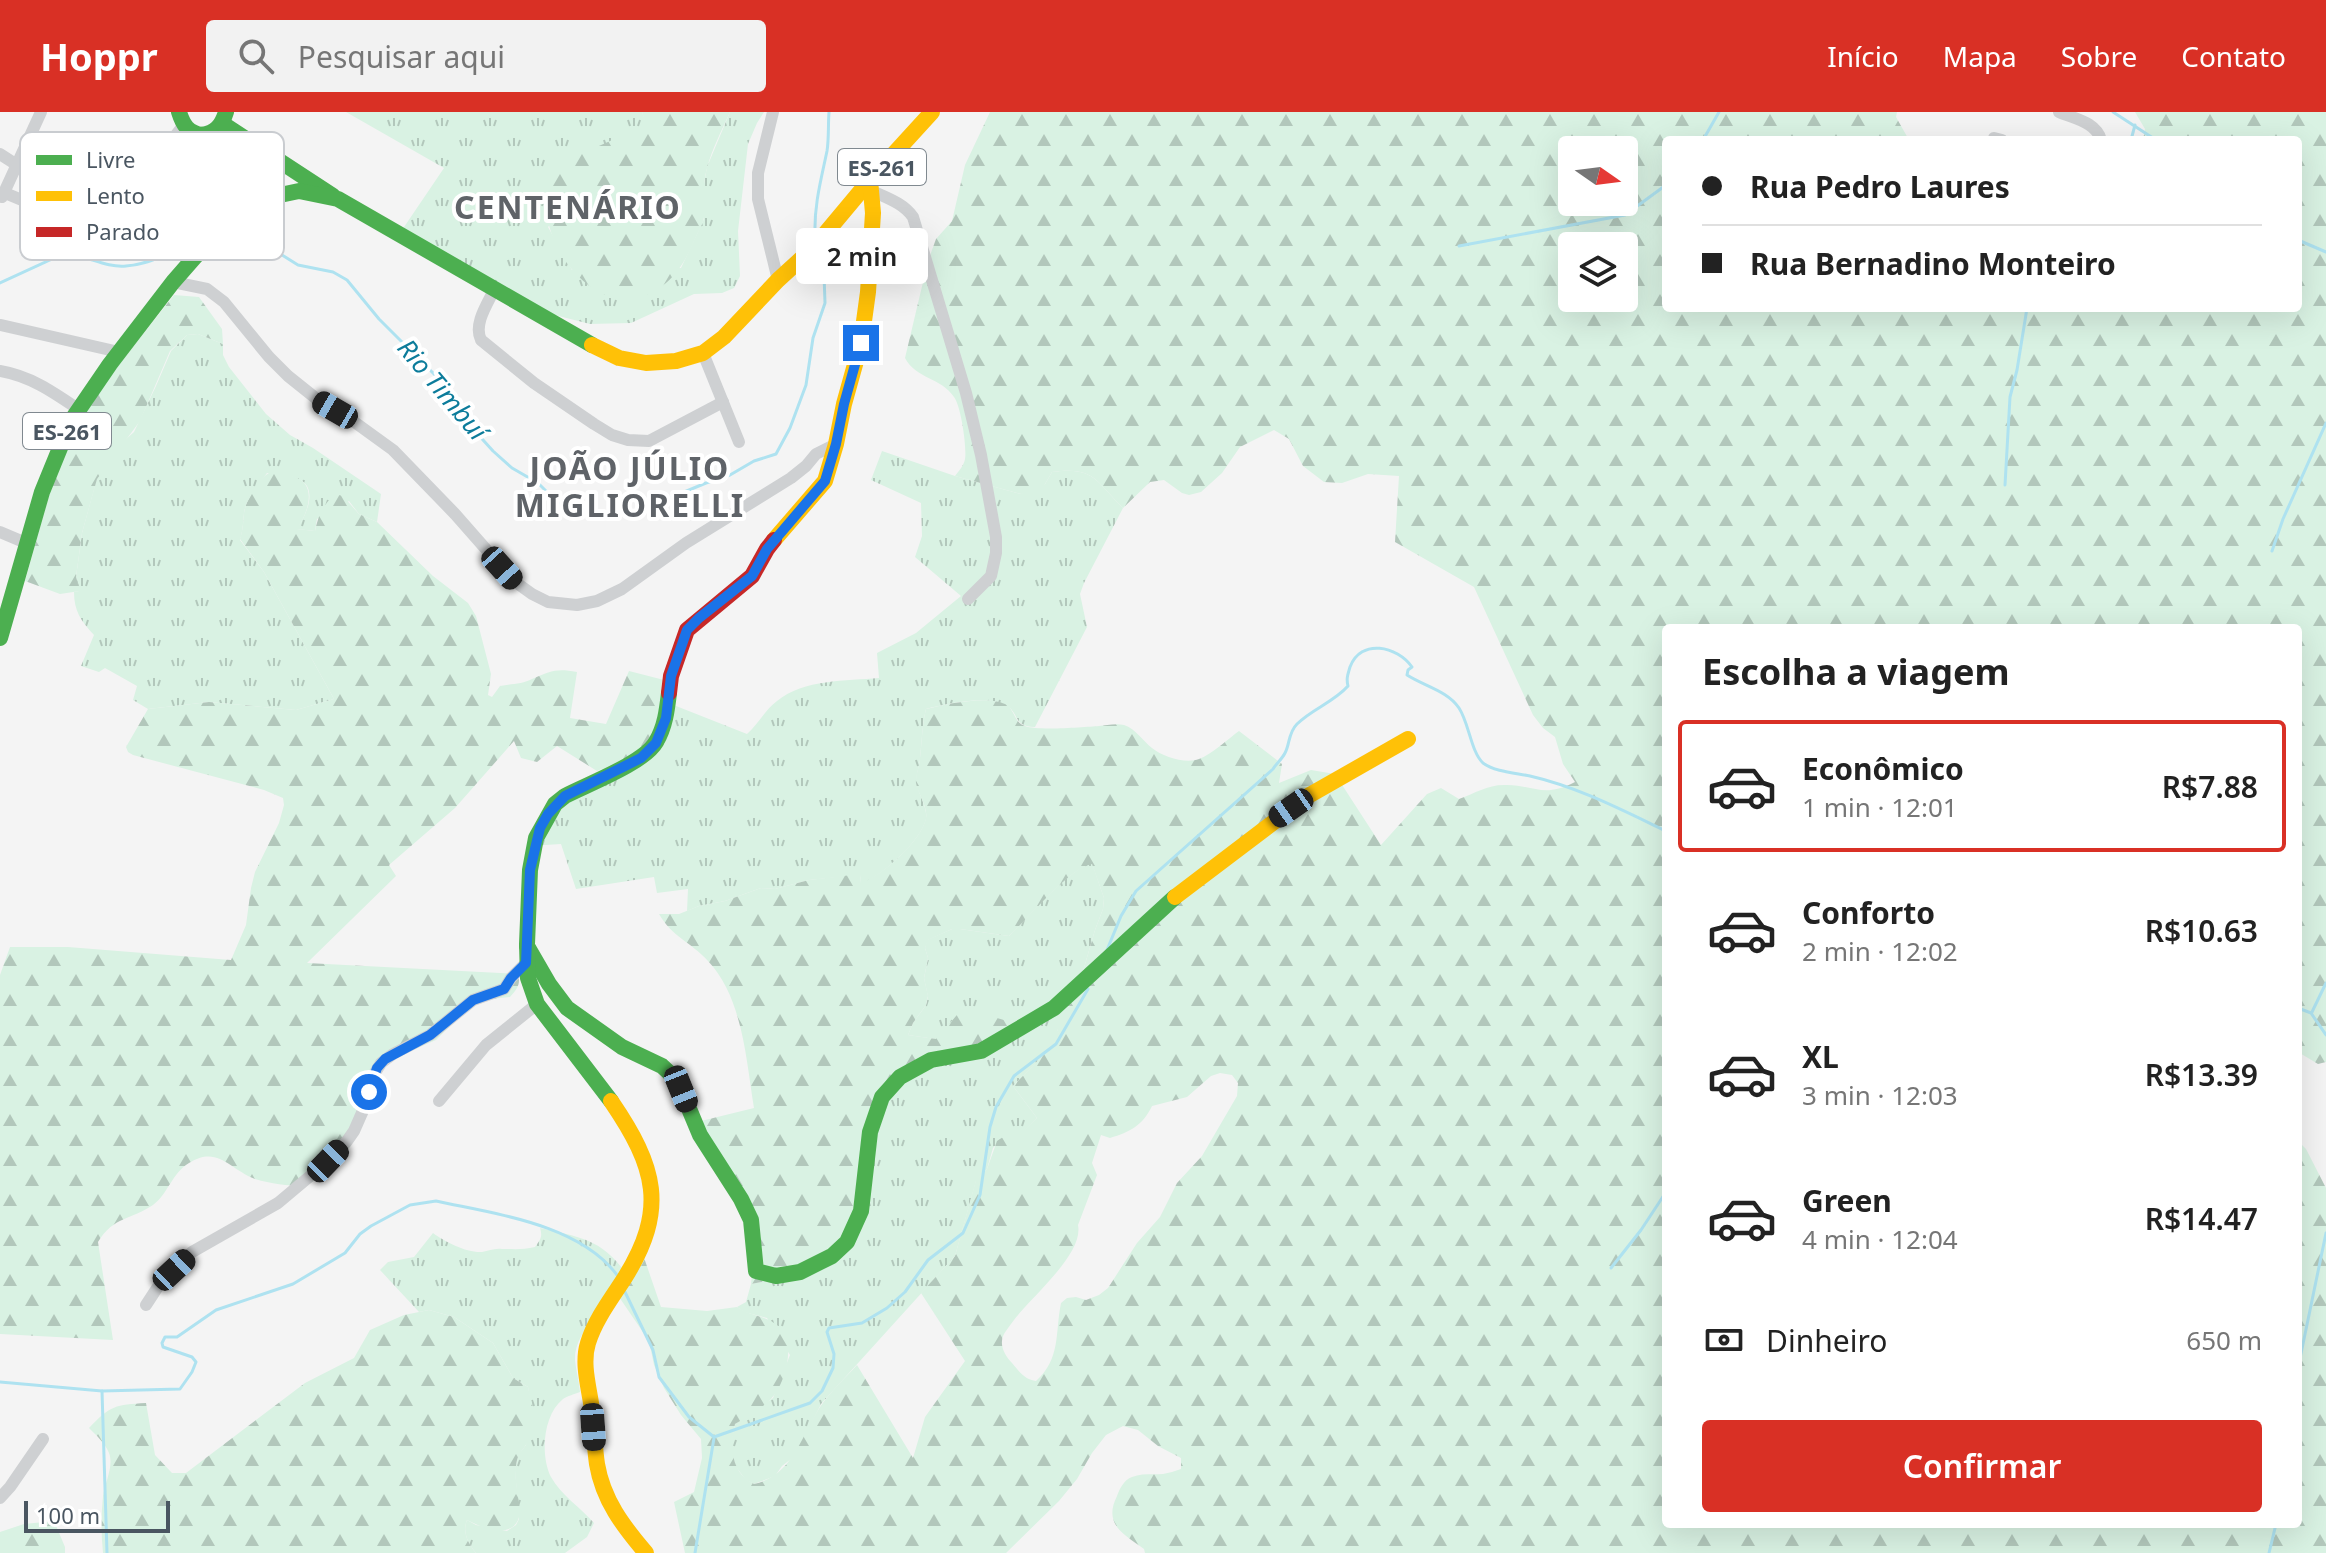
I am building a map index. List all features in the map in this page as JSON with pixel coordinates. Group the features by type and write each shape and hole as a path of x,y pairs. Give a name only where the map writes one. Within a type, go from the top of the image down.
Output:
{"street":[{"path":"32,132 41,112"},
{"path":"773,112 758,173 758,199 778,280"},
{"name":"ES-261","path":"284,194 299,191 338,199 599,349 632,362 662,363 703,353 724,337 871,186 932,112"},
{"path":"2059,112 2092,126 2100,136"},
{"path":"224,118 242,132"},
{"path":"0,154 17,165"},
{"path":"2,196 20,158"},
{"path":"284,165 338,199"},
{"path":"646,1553 617,1517 603,1491 585,1367 586,1352 598,1321 642,1248 654,1210 652,1188 645,1162 629,1129 537,1004 526,963 530,870 536,838 548,814 565,796 641,758 656,743 666,718 671,676 687,630 752,576 767,549 825,481 861,343 868,292 871,186 899,203 913,217 966,393 981,455 996,537 996,553 991,576 968,599"},
{"name":"ES-261","path":"0,638 26,543 55,460 78,409 192,260"},
{"path":"173,282 207,289 224,302 288,376 393,450 514,581 548,602 577,605 597,601 622,589 686,543 791,478 816,454 836,444"},
{"path":"495,288 479,325 481,340 534,383 612,435 637,442 649,441 723,402"},
{"path":"1,325 119,352"},
{"path":"703,353 739,442"},
{"path":"0,371 38,383 78,409"},
{"path":"0,532 26,543"},
{"path":"527,944 549,984 567,1008 622,1047 662,1066 677,1080 700,1135 751,1220 756,1271 777,1276 829,1259 850,1238 861,1211 870,1132 877,1108 882,1097 900,1077 931,1060 981,1051 1054,1008 1164,906 1274,820 1308,796 1408,739"},
{"path":"146,1305 161,1282 192,1252 278,1203 338,1151 360,1118 373,1076 381,1063 430,1035 473,1000 504,989 526,963"},
{"path":"439,1101 486,1045 537,1004"},
{"path":"0,1498 43,1439"}],"green space":[{"path":"346,112 642,112 647,125 548,227 572,270 681,268 704,219 702,195 707,167 730,112 764,112 748,144 738,231 740,276 734,288 722,293 694,294 631,323 590,324 539,311 402,230 444,168"},
{"path":"642,112 730,112 707,168 703,220 685,260 671,278 654,291 644,296 616,298 590,286 560,253 546,213 545,170 646,125"},
{"path":"990,112 1897,112 1896,117 1907,136 1662,136 1662,312 2302,312 2302,136 2144,136 2145,129 2135,112 2326,112 2326,1062 2318,1064 2302,1054 2302,624 1662,624 1662,1528 2302,1528 2302,1145 2326,1188 2326,1553 1145,1553 1117,1527 1112,1514 1113,1506 1121,1487 1129,1478 1181,1469 1181,1458 1158,1446 1138,1430 1123,1426 1106,1435 1059,1501 1006,1553 685,1553 674,1502 694,1492 702,1458 701,1439 664,1388 654,1365 649,1341 617,1294 640,1246 661,1307 707,1311 737,1307 771,1321 785,1336 788,1354 781,1384 763,1406 735,1424 732,1441 734,1458 746,1479 754,1484 767,1480 787,1464 820,1407 857,1365 913,1458 925,1417 965,1361 921,1293 955,1256 976,1180 987,1169 997,1141 1003,1137 1019,1136 1037,1118 1013,1086 1060,1038 1055,1010 1079,985 1104,898 1092,864 1060,884 1009,936 952,929 928,940 924,978 928,996 908,1035 936,1039 963,1008 1014,1023 979,1050 889,1081 848,1237 794,1276 751,1284 754,1256 749,1225 697,1122 754,1108 741,1030 720,976 702,954 670,928 659,914 679,914 761,888 775,889 809,880 860,874 861,883 879,873 909,846 926,818 916,780 926,709 955,703 997,701 1008,706 1021,724 1031,727 1124,725 1157,751 1181,760 1204,757 1239,731 1282,764 1279,783 1311,770 1335,774 1381,845 1427,794 1441,788 1459,799 1494,786 1548,790 1575,782 1563,764 1555,737 1533,715 1474,587 1395,542 1399,476 1368,474 1342,483 1324,482 1303,466 1289,439 1274,430 1240,447 1222,473 1201,492 1189,495 1164,480 1150,482 1123,508 1093,477 1077,471 1052,472 1035,493 1021,494 955,476 964,463 965,454 957,402 949,391 916,370 905,358 936,239 952,221 965,165","holes":["1220,1073 1232,1075 1238,1083 1237,1096 1202,1156 1177,1183 1160,1217 1137,1243 1108,1288 1086,1300 1067,1298 1061,1303 1056,1345 1050,1364 1036,1381 1025,1377 1006,1356 1002,1338 1073,1249 1078,1225 1097,1175 1092,1163 1101,1135 1110,1138 1130,1130 1140,1123 1152,1106 1187,1097 1211,1076"]},
{"path":"174,295 199,297 222,329 223,344 198,334 187,335 170,351 140,421 97,479 82,533 76,577 80,591 60,594 25,581 61,453 74,422"},
{"path":"198,334 223,344 223,355 229,367 266,414 290,435 381,494 377,522 359,514 349,501 317,519 315,531 296,529 308,506 308,488 299,479 267,473 245,507 240,540 264,572 334,699 296,710 209,702 148,709 133,700 137,686 105,668 99,672 81,666 94,635 79,615 74,592 79,591 76,577 82,533 97,478 134,432 171,351 187,335"},
{"path":"882,451 1021,494 1045,484 1052,472 1086,473 1123,508 1080,594 1087,627 1035,727 1023,725 1007,706 999,702 967,701 926,709 917,780 926,810 923,828 900,857 861,884 860,875 809,880 775,889 761,888 687,911 688,889 657,893 654,877 576,889 561,844 530,846 531,836 671,704 747,734 773,705 788,694 826,682 879,678 877,653 916,633 961,596 915,557 922,536 921,503 871,480"},
{"path":"273,471 292,476 306,485 309,499 297,529 315,531 327,502 335,494 343,496 359,514 377,522 433,576 468,603 476,616 491,674 488,695 492,697 500,686 525,682 554,671 577,672 570,718 606,724 629,671 668,681 669,695 648,750 597,771 557,746 537,762 521,758 514,741 455,808 389,865 396,876 307,963 518,974 518,986 510,997 481,1000 467,1009 436,1040 394,1058 381,1070 365,1119 350,1147 317,1179 304,1187 261,1181 223,1160 208,1156 183,1167 153,1205 110,1227 98,1242 113,1340 0,1334 0,975 10,947 68,947 231,960 246,925 255,872 279,823 283,798 264,790 133,755 126,747 148,709 209,702 296,710 334,699 264,572 240,539 250,495 258,483"},
{"path":"1092,863 1104,898 1103,909 1079,985 1057,1029 1061,1038 1013,1086 1037,1118 1019,1137 1003,1137 993,1148 987,1169 976,1181 955,1256 821,1404 791,1459 775,1476 754,1484 746,1480 736,1467 730,1447 735,1424 773,1398 790,1355 767,1318 737,1307 746,1302 751,1284 794,1276 870,1114 935,1039 908,1035 928,997 924,978 928,958 925,948 927,940 952,929 1009,936 1060,884"},
{"path":"540,1228 591,1242 611,1255 629,1278 581,1337 575,1360 580,1392 556,1406 545,1436 545,1458 551,1477 594,1523 587,1537 565,1553 476,1553 467,1537 467,1520 476,1525 507,1531 519,1519 515,1470 518,1455 526,1445 530,1400 528,1387 513,1378 493,1343 454,1317 429,1310 419,1312 380,1270 388,1262 414,1257 433,1233 456,1246 482,1252 535,1247 540,1238"},
{"path":"429,1310 454,1317 493,1343 513,1378 528,1387 534,1421 531,1435 517,1460 520,1512 513,1527 490,1529 467,1520 467,1537 476,1553 103,1553 102,1503 110,1458 105,1446 89,1428 103,1415 120,1406 146,1403 155,1455 172,1473 186,1473 305,1383 354,1358 370,1330 404,1315"},
{"path":"54,1521 65,1553 0,1553 0,1532 24,1524"}],"waterway":[{"name":"Rio Timbuí","path":"815,235 817,203 828,146 829,112"},
{"path":"1705,136 1719,112"},
{"path":"2113,112 2150,136"},
{"path":"2132,136 2135,125"},
{"path":"1459,246 1625,215 1662,188"},
{"path":"2302,242 2326,252"},
{"name":"Rio Timbuí","path":"284,256 298,265 333,272 347,280 379,319 444,384 474,430 512,468 538,483 562,507 583,514 608,515 643,509 776,454 790,428 806,385 813,338 825,303 819,250"},
{"name":"Rio Timbuí","path":"0,283 50,260"},
{"name":"Rio Timbuí","path":"93,260 126,266 152,260"},
{"path":"2005,485 2010,397 2026,312"},
{"path":"2272,551 2326,423"},
{"path":"1107,950 1121,916 1136,891 1273,769 1285,753 1294,727 1348,686 1348,674 1355,658 1370,649 1380,648 1398,654 1412,667 1407,675 1454,702 1483,763 1499,770 1565,786 1662,829"},
{"path":"2312,1012 2326,983"},
{"path":"714,1437 810,1403 822,1391 833,1368 829,1328 862,1323 887,1308 905,1292 928,1260 963,1233 980,1195 996,1107 1014,1076 1056,1044 1088,989"},
{"path":"2302,1010 2311,1013 2326,1035"},
{"path":"1611,1268 1662,1198"},
{"path":"0,1382 102,1391 180,1389 196,1362 192,1357 163,1347 165,1337 177,1337 216,1310 293,1284 345,1253 371,1226 410,1205 436,1201 534,1224 581,1244 601,1258 617,1275"},
{"path":"2302,1349 2326,1233"},
{"path":"625,1292 653,1350 659,1377 689,1417 714,1437"},
{"path":"102,1391 107,1553"},
{"path":"695,1553 714,1438"},
{"path":"2269,1553 2275,1528"}],"traffic: fast":[{"path":"179,112 182,121 193,132"},
{"path":"211,132 218,128 226,112"},
{"path":"223,124 235,132"},
{"path":"284,164 333,196"},
{"path":"284,194 299,191 338,199 592,345"},
{"path":"0,638 42,492 71,421 110,364 192,260"},
{"path":"611,1101 537,1004 528,978 530,870 536,838 555,804 650,750 662,730 669,693"},
{"path":"527,946 567,1008 622,1047 662,1066 677,1080 700,1135 751,1220 756,1271 776,1276 800,1272 832,1256 847,1242 861,1211 870,1132 882,1097 900,1077 931,1060 981,1051 1054,1008 1175,897"}],"traffic: slow":[{"path":"592,345 619,358 646,363 676,361 703,353 724,337 814,247 932,112"},
{"path":"774,540 825,481 836,444 861,343 868,292 873,213 870,180"},
{"path":"1175,897 1308,796 1408,739"},
{"path":"611,1101 638,1147 646,1168 651,1188 651,1209 638,1254 591,1334 586,1365 600,1477 615,1512 646,1553"}],"traffic: jam":[{"path":"669,693 671,676 687,630 752,576 774,540"}],"district":[{"name":"CENTENÁRIO","path":"568,206"},
{"name":"JOÃO JÚLIO MIGLIORELLI","path":"630,486"}],"route":[{"path":"369,1092 373,1076 385,1059 430,1035 473,1000 504,989 526,963 530,870 540,828 555,804 565,796 641,758 656,743 666,718 671,676 687,630 752,576 767,549 825,481 861,343"}]}
